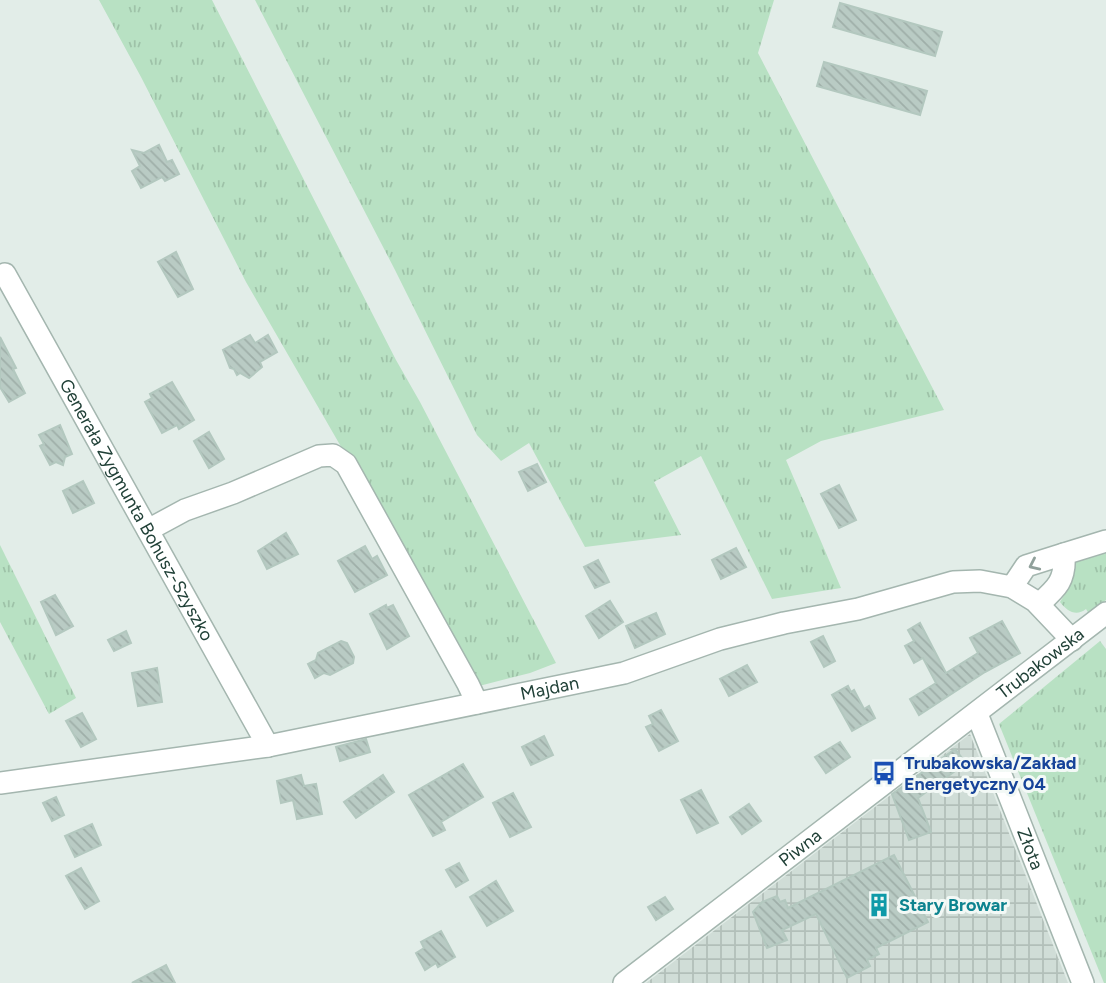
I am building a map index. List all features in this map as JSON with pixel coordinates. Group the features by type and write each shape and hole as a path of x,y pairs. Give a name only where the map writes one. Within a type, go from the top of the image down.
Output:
{"street":[{"name":"Generała Zygmunta Bohusz-Szyszko","path":"5,274 268,746"},
{"path":"148,530 185,510 233,493 319,456 333,455 346,464 351,472 477,703"},
{"path":"1012,587 1026,566 1106,541"},
{"path":"1039,604 1055,590 1061,580 1064,573 1064,554"},
{"name":"Majdan","path":"0,783 268,746 624,673 720,639 784,623 858,610 953,582 980,581 1012,587 1039,604 1072,640"},
{"name":"Trubakowska","path":"976,714 1106,613"},
{"name":"Piwna","path":"624,983 976,714"},
{"name":"Złota","path":"976,714 1083,983"}],"shaded area":[{"name":"Stary Browar","path":"970,734 1068,983 646,983"}],"green space":[{"path":"99,0 212,0 396,360 556,663 530,673 479,686 246,282"},
{"path":"255,0 774,0 758,53 944,410 821,441 786,460 841,588 772,599 701,456 654,482 681,535 585,547 529,443 501,461 477,435"},
{"path":"0,545 76,698 49,714 0,622"},
{"path":"1106,550 1106,600 1089,614 1086,609 1079,613 1069,610 1060,602 1075,560"},
{"path":"1100,641 1106,649 1106,983 999,724"}],"building":[{"path":"840,3 942,32 935,56 833,27"},
{"path":"824,62 927,91 920,115 817,86"},
{"path":"159,145 167,162 172,160 179,174 165,181 162,177 141,188 132,171 140,166 132,150 144,153"},
{"path":"176,252 193,289 178,297 158,262"},
{"path":"250,335 255,343 268,335 277,352 260,362 262,367 249,378 240,373 237,375 234,369 230,368 223,350"},
{"path":"0,337 25,393 9,402 0,387"},
{"path":"172,382 194,420 179,429 177,425 162,433 145,402 152,398 150,394"},
{"path":"60,425 72,454 65,457 63,465 56,462 50,465 40,446 44,444 39,435"},
{"path":"209,432 224,459 209,468 194,441"},
{"path":"537,464 546,482 528,491 519,472"},
{"path":"83,481 94,503 73,513 63,491"},
{"path":"839,485 856,520 839,528 821,494"},
{"path":"286,533 298,554 267,569 258,551"},
{"path":"365,546 372,559 377,556 387,575 355,592 338,561"},
{"path":"736,548 746,567 721,579 712,560"},
{"path":"598,560 609,582 595,588 584,567"},
{"path":"55,595 73,626 56,635 41,602"},
{"path":"610,601 623,622 599,638 586,616"},
{"path":"386,605 387,608 393,605 409,636 387,649 370,614"},
{"path":"656,613 665,634 635,648 626,626"},
{"path":"1002,621 1020,653 985,672 919,715 910,699 936,683 923,658 914,663 905,646 914,641 908,630 920,623 946,673 978,653 970,638"},
{"path":"126,631 131,643 114,651 108,640"},
{"path":"823,636 835,661 824,667 811,642"},
{"path":"341,641 347,643 354,657 353,663 330,675 324,673 315,678 308,664 316,660 318,653"},
{"path":"747,665 757,682 729,696 720,679"},
{"path":"157,668 162,702 138,706 132,673"},
{"path":"848,686 851,692 854,690 864,709 869,706 875,718 852,731 832,695"},
{"path":"661,710 678,741 659,751 646,727 653,724 649,716"},
{"path":"82,713 96,739 81,747 66,721"},
{"path":"544,736 553,755 531,765 522,747"},
{"path":"366,739 370,752 340,761 336,747"},
{"path":"840,742 850,757 826,773 815,757"},
{"path":"955,749 966,763 918,798 931,832 909,840 892,794"},
{"path":"463,764 483,797 441,822 445,830 433,836 409,795"},
{"path":"301,775 304,786 316,784 322,814 297,819 293,800 281,803 277,781"},
{"path":"383,775 394,792 356,818 344,802"},
{"path":"701,790 718,823 697,833 681,800"},
{"path":"513,793 531,827 510,837 493,803"},
{"path":"56,797 64,815 52,821 43,803"},
{"path":"749,804 761,821 742,834 730,817"},
{"path":"92,824 101,845 75,857 65,836"},
{"path":"894,855 928,922 876,948 879,954 867,960 870,966 847,978 816,914 782,930 787,940 767,948 753,912 762,902 777,896 780,902 785,900 788,908"},
{"path":"459,863 468,880 456,887 446,870"},
{"path":"81,868 99,901 85,909 66,876"},
{"path":"496,881 513,911 487,926 470,897"},
{"path":"665,897 673,909 656,920 648,907"},
{"path":"441,931 455,957 438,967 436,963 425,970 416,953 424,948 421,942"},
{"path":"166,965 175,983 132,983"}],"place":[{"name":"Trubakowska/Zakład Energetyczny 04","path":"884,773"},
{"name":"Stary Browar","path":"879,905"}]}
